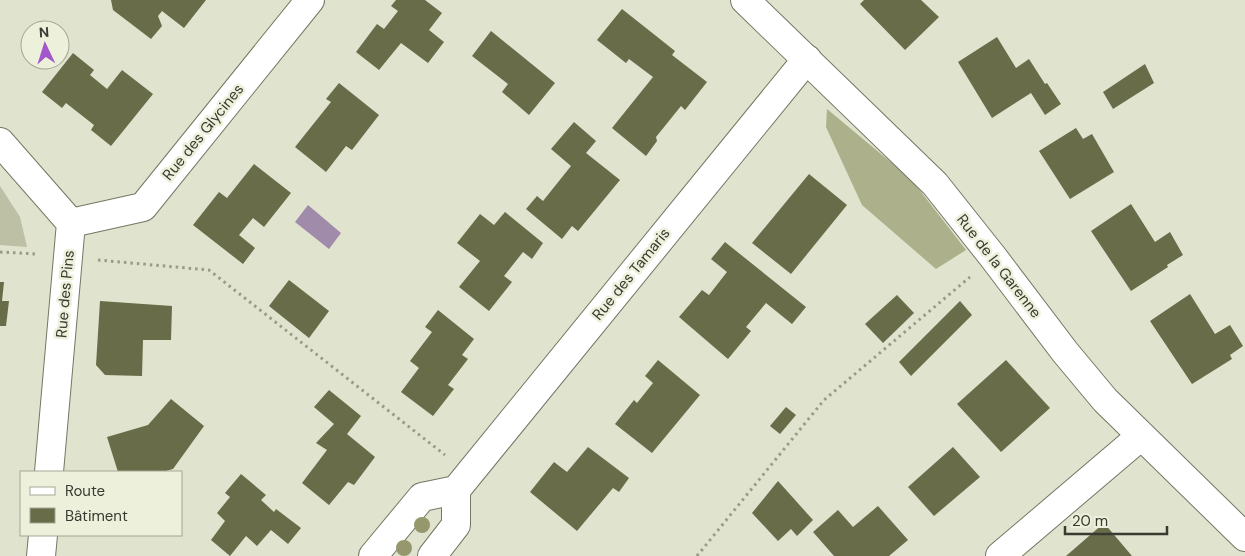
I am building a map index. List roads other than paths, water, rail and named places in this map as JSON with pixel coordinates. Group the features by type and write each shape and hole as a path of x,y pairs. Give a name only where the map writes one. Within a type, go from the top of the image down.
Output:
{"street":[{"name":"Rue des Glycines","path":"71,223 142,207 310,0"},
{"name":"Rue de la Garenne","path":"746,0 935,184 1070,359 1105,400 1245,537"},
{"name":"Rue des Tamaris","path":"462,482 808,59"},
{"path":"0,142 71,223"},
{"name":"Rue des Pins","path":"49,471 71,223"},
{"path":"1000,556 1140,436"},
{"path":"374,556 422,498 462,482 456,525 432,556"},
{"path":"41,556 43,536"}]}
